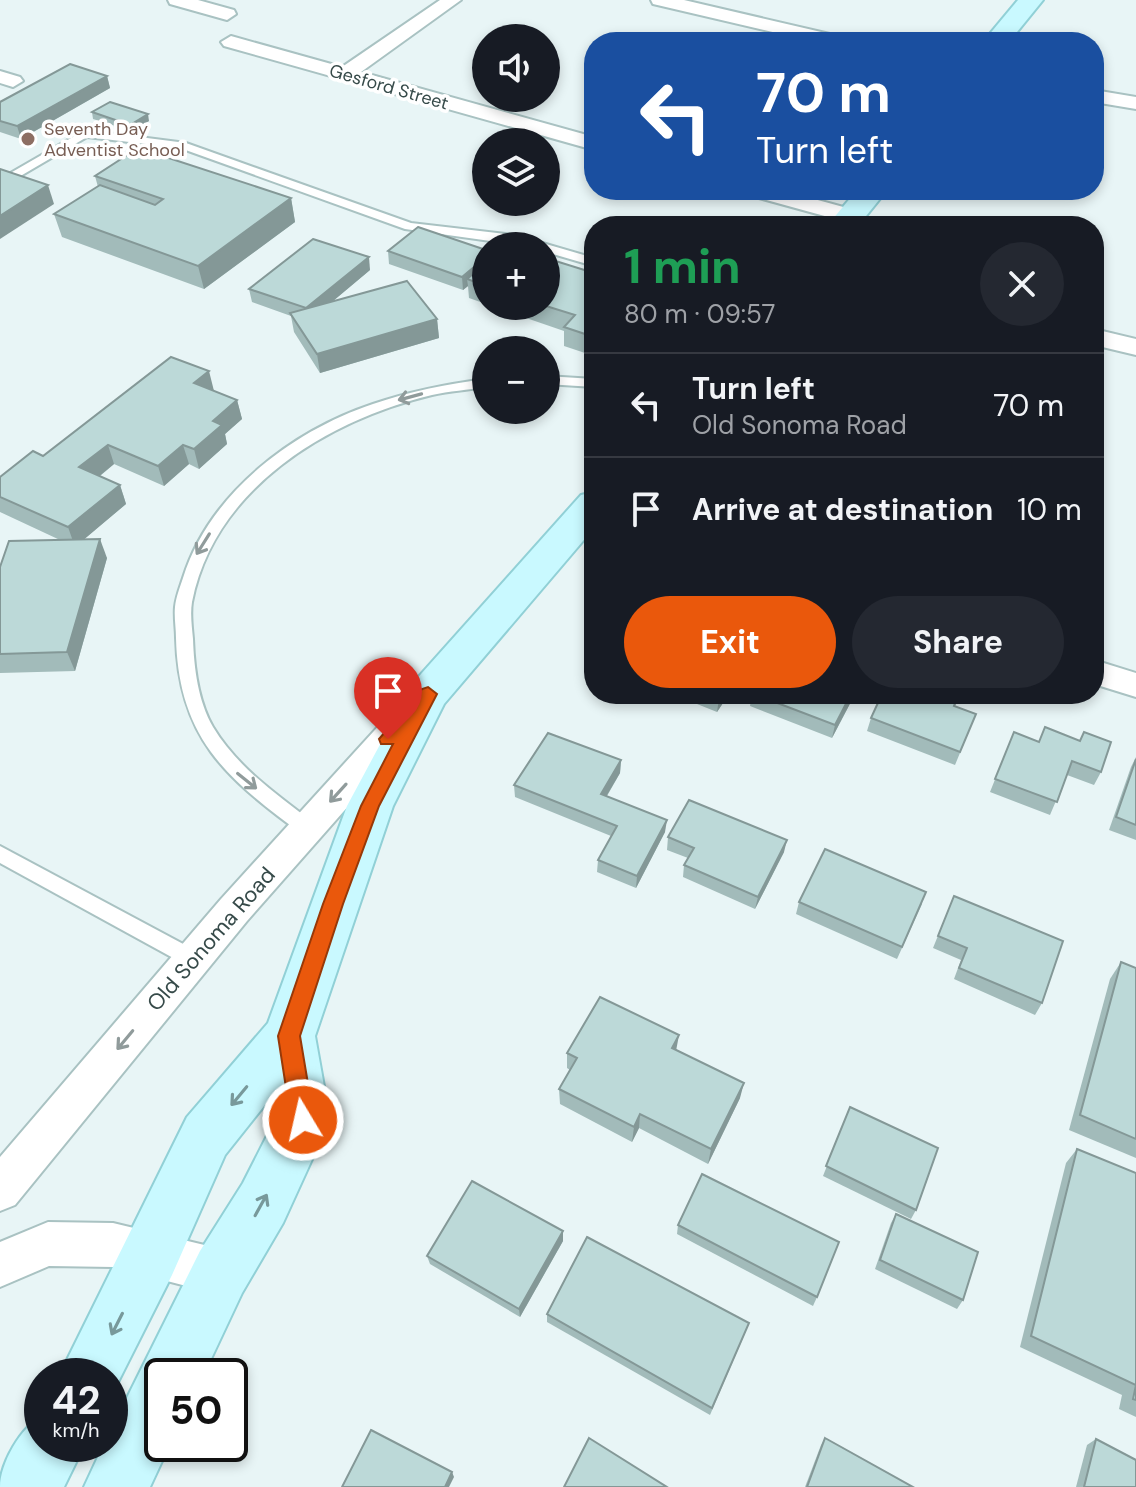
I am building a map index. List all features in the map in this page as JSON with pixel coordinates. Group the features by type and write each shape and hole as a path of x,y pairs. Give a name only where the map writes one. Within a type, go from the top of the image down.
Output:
{"main road":[{"path":"1004,32 1031,0"},
{"path":"850,216 864,200"},
{"name":"Old Sonoma Road","path":"99,1358 152,1255 206,1136 289,1036 370,806 428,694 584,520"},
{"name":"Old Sonoma Road","path":"180,1358 221,1272 263,1203 303,1120 289,1036"},
{"path":"116,1487 144,1430"},
{"path":"27,1487 43,1462"}],"street":[{"path":"177,0 227,14"},
{"path":"345,74 452,0"},
{"path":"660,0 797,32"},
{"name":"Gesford Street","path":"231,42 584,141"},
{"path":"1104,98 1136,103"},
{"path":"785,200 831,216"},
{"path":"1104,339 1136,347"},
{"path":"1104,675 1136,685"},
{"name":"Old Sonoma Road","path":"0,1190 193,959 428,694"},
{"path":"0,1265 48,1244 113,1245 221,1272"}],"lane":[{"path":"0,184 85,133 182,145 409,226 472,234"},
{"path":"560,252 584,259"},
{"path":"560,381 584,382"},
{"path":"307,828 236,772 206,730 189,684 181,644 182,599 195,557 223,513 252,481 295,448 340,423 390,403 438,390 472,385"},
{"path":"0,854 193,959"}],"building":[{"path":"70,64 107,76 17,126 0,121 0,102"},
{"path":"110,102 148,114 130,125 92,112"},
{"path":"138,148 291,198 198,266 54,214 100,185 155,205 163,199 95,176"},
{"path":"0,169 48,185 0,216"},
{"path":"418,227 472,245 472,269 462,277 388,251"},
{"path":"313,239 369,257 306,308 249,289"},
{"path":"560,262 584,270 584,334 564,327 575,315 560,310"},
{"path":"407,281 437,319 317,354 290,313"},
{"path":"171,357 209,371 194,383 237,400 213,421 222,425 194,449 183,445 158,466 108,445 79,467 120,485 68,527 0,497 0,477 33,451 43,456"},
{"path":"100,539 67,652 0,654 0,567 9,541"},
{"path":"780,704 846,704 835,725"},
{"path":"877,704 955,704 976,714 960,752 871,718"},
{"path":"1045,727 1080,741 1084,732 1111,742 1101,772 1072,761 1057,802 995,779 1014,732 1039,742"},
{"path":"548,733 621,760 601,794 667,820 637,876 598,860 617,826 514,785"},
{"path":"1136,759 1136,825 1116,817"},
{"path":"689,800 787,840 758,897 684,865 694,848 668,837"},
{"path":"825,849 926,892 902,947 799,902"},
{"path":"954,896 1063,941 1042,1003 959,968 967,948 938,936"},
{"path":"1121,962 1136,968 1136,1139 1080,1115"},
{"path":"600,997 679,1035 672,1048 744,1083 711,1149 640,1114 634,1127 559,1089 577,1058 567,1053"},
{"path":"850,1107 938,1148 916,1210 826,1166"},
{"path":"1077,1149 1136,1173 1136,1385 1031,1336"},
{"path":"702,1174 839,1242 817,1297 678,1225"},
{"path":"472,1181 563,1231 519,1309 427,1256"},
{"path":"896,1214 978,1252 963,1300 880,1260"},
{"path":"587,1237 749,1323 712,1408 547,1314"},
{"path":"371,1430 452,1472 445,1487 342,1487"},
{"path":"589,1438 667,1487 564,1487"},
{"path":"825,1438 913,1487 807,1487"},
{"path":"1096,1439 1136,1460 1136,1487 1084,1487"}],"place":[{"name":"Seventh Day Adventist School","path":"28,139"}],"route":[{"path":"303,1120 289,1036 370,806 428,694 388,739"}]}
